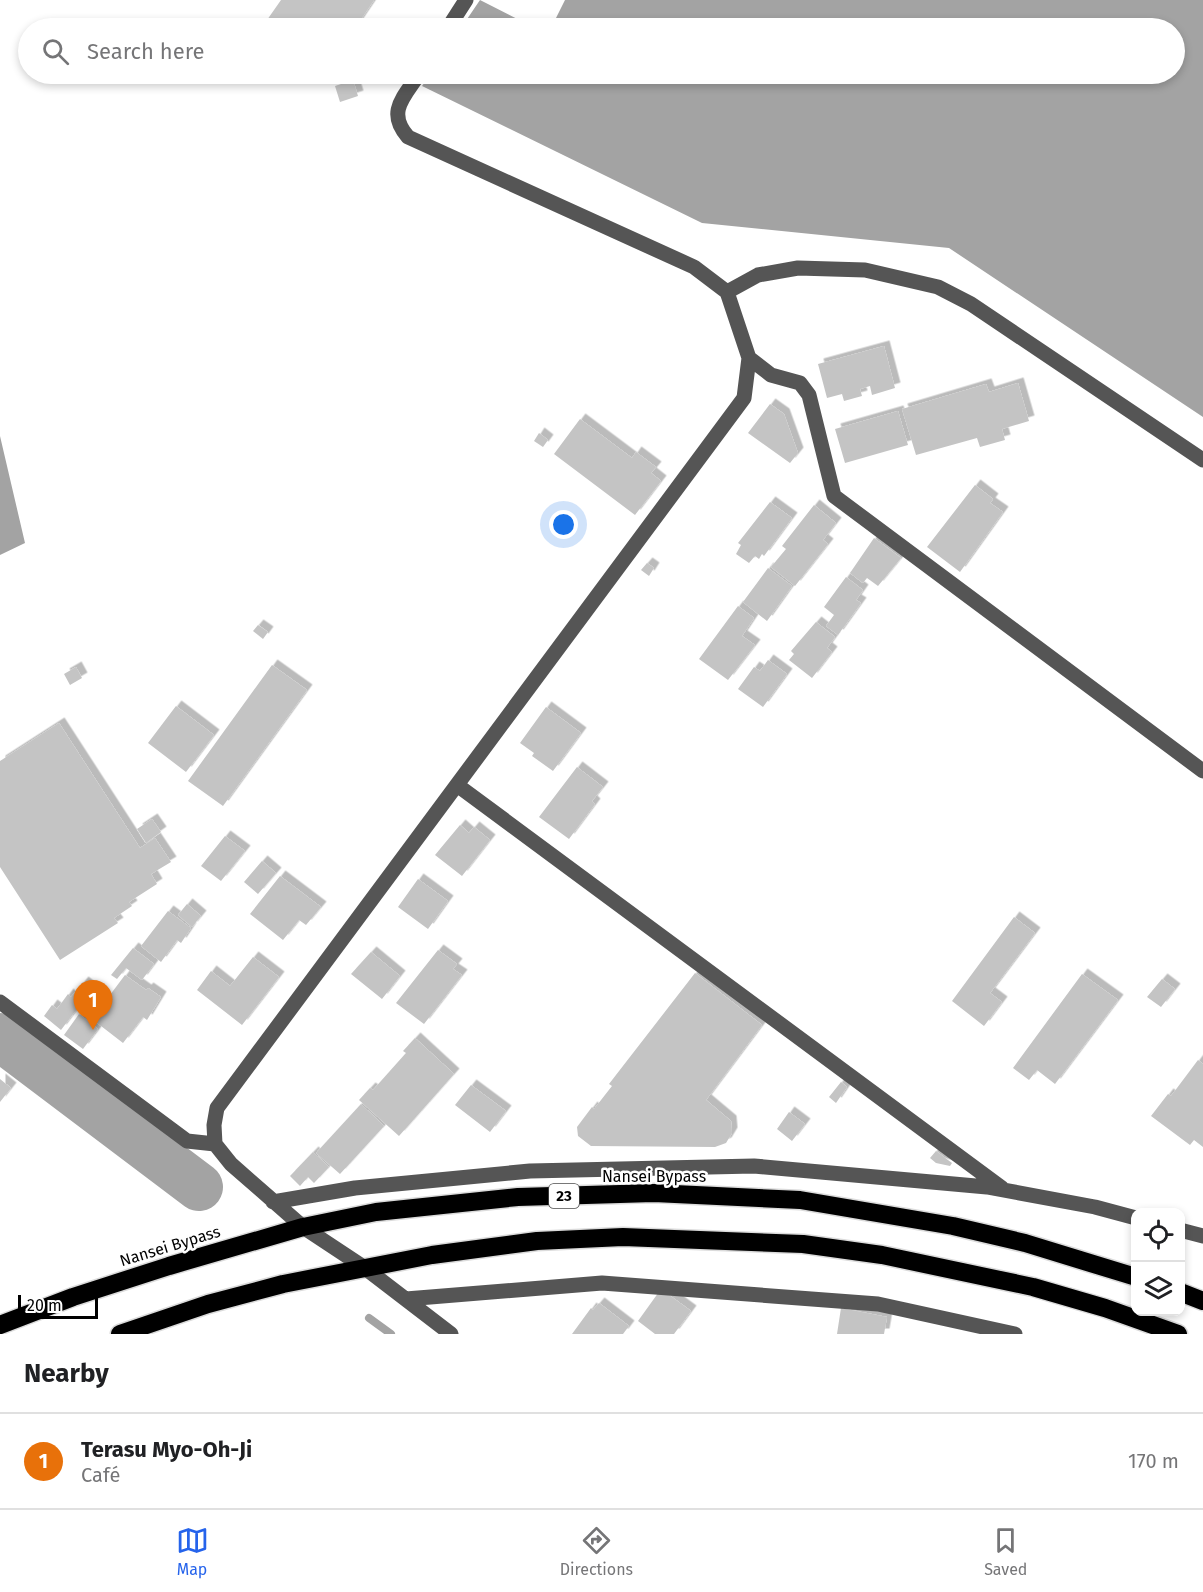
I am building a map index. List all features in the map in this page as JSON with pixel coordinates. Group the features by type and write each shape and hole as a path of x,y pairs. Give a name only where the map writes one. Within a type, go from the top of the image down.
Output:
{"highway":[{"name":"Nansei Bypass","path":"0,1325 73,1297 303,1227 376,1212 518,1197 654,1193 800,1200 953,1226 1025,1243 1131,1275"},
{"path":"120,1334 208,1304 283,1284 432,1255 537,1241 623,1237 802,1244 882,1255 1033,1287 1105,1308 1178,1334"},
{"path":"1185,1294 1203,1301"}],"street":[{"path":"454,18 466,0"},
{"path":"413,84 397,108 399,124 408,137 694,267 727,292 748,358 744,398 217,1108 214,1125 215,1144 231,1164 303,1227 365,1268 451,1334"},
{"path":"727,292 758,275 798,268 865,270 938,287 971,304 1203,460"},
{"path":"748,358 771,375 800,383 808,395 834,496 1203,771"},
{"path":"457,785 1004,1190"},
{"path":"0,1002 187,1142 215,1144"},
{"path":"273,1202 355,1188 530,1171 742,1167 975,1186 1095,1207 1131,1217"},
{"path":"1185,1231 1203,1236"},
{"path":"405,1299 602,1283 878,1304 1015,1334"}],"shaded area":[{"path":"480,0 515,18 468,18"},
{"path":"565,0 1203,0 1203,417 949,248 702,223 422,86 424,84 1185,84 1185,18 556,18"},
{"path":"0,436 25,543 0,555"}],"building":[{"path":"281,0 374,0 362,18 268,18"},
{"path":"354,84 358,96 340,102 335,86"},
{"path":"884,346 895,388 872,395 870,386 860,389 862,396 844,401 842,394 827,398 818,364"},
{"path":"1018,383 1029,421 1002,429 1005,440 980,447 977,438 916,455 902,409 986,384 989,392"},
{"path":"770,404 784,414 798,453 790,463 748,433"},
{"path":"898,411 908,445 845,463 835,429"},
{"path":"580,419 632,458 636,452 656,467 651,473 661,481 635,515 554,454"},
{"path":"539,433 548,440 543,447 534,441"},
{"path":"975,485 993,499 990,503 1003,512 960,572 927,547"},
{"path":"770,502 792,518 764,556 762,554 759,559 755,556 749,563 736,554 741,545 738,543"},
{"path":"814,505 836,523 823,540 828,544 795,586 771,567 786,549 782,546"},
{"path":"874,538 901,558 878,586 867,578 863,583 850,573"},
{"path":"647,563 654,568 649,576 641,570"},
{"path":"768,568 792,586 767,621 743,602"},
{"path":"846,577 863,590 856,600 861,603 838,635 826,626 834,615 824,607"},
{"path":"738,606 754,618 742,636 755,645 728,680 699,659"},
{"path":"816,622 835,637 827,648 832,652 812,678 789,660 794,654 791,651"},
{"path":"258,625 268,632 263,639 253,631"},
{"path":"768,660 787,674 763,707 738,689 754,667 760,671"},
{"path":"272,665 307,690 223,806 188,781"},
{"path":"76,667 82,678 70,685 64,674"},
{"path":"176,706 214,735 186,772 148,743"},
{"path":"546,707 581,733 553,771 532,756 534,753 520,743"},
{"path":"59,723 140,848 155,838 171,862 151,874 157,884 129,902 132,906 114,918 118,923 60,960 0,867 0,761"},
{"path":"577,767 603,787 592,801 595,804 569,839 539,817"},
{"path":"152,819 161,832 146,843 137,829"},
{"path":"460,825 469,833 474,827 490,840 462,876 435,855"},
{"path":"225,836 245,851 221,881 201,866"},
{"path":"262,861 276,873 258,894 244,882"},
{"path":"280,876 321,907 306,925 299,920 283,940 250,914"},
{"path":"418,879 448,901 428,929 398,907"},
{"path":"187,904 201,916 192,927 178,915"},
{"path":"168,911 191,928 181,943 177,940 161,962 141,946"},
{"path":"1014,917 1035,933 990,993 1002,1002 984,1026 952,1001"},
{"path":"133,948 154,964 142,980 126,968 117,979 111,975"},
{"path":"438,950 457,964 453,969 462,975 424,1024 396,1003"},
{"path":"371,952 400,976 382,999 351,974"},
{"path":"253,957 279,977 242,1025 197,990 211,971 230,986"},
{"path":"695,973 762,1025 706,1100 731,1121 732,1133 726,1143 715,1147 591,1146 578,1136 577,1127 612,1086 609,1084"},
{"path":"1082,974 1118,1000 1055,1084 1037,1070 1029,1080 1013,1068"},
{"path":"125,975 146,990 148,988 161,997 147,1020 143,1017 123,1043 92,1019"},
{"path":"1162,979 1175,989 1161,1007 1147,997"},
{"path":"83,982 92,989 61,1030 44,1016 52,1005 57,1009 68,994 71,997"},
{"path":"79,1014 98,1029 83,1049 64,1035"},
{"path":"415,1038 454,1074 399,1136 359,1100 370,1088 373,1090 406,1053 403,1051"},
{"path":"1198,1060 1203,1064 1203,1147 1194,1140 1190,1145 1151,1116 1168,1094 1171,1096"},
{"path":"0,1079 11,1088 0,1102"},
{"path":"841,1082 847,1087 836,1103 829,1097"},
{"path":"471,1085 506,1111 490,1132 455,1105"},
{"path":"361,1104 384,1126 340,1174 316,1153"},
{"path":"789,1112 805,1124 792,1141 777,1129"},
{"path":"936,1151 952,1163 950,1166 936,1163 930,1158"},
{"path":"313,1152 329,1167 314,1183 308,1177 300,1186 290,1176"},
{"path":"661,1289 691,1311 674,1334 655,1334 638,1321"},
{"path":"599,1303 629,1326 623,1334 572,1334 591,1308 593,1310"},
{"path":"841,1308 887,1317 884,1334 837,1334"}],"waterway":[{"path":"0,1037 199,1187"},
{"path":"369,1318 391,1334"}],"place":[{"name":"Terasu Myo-Oh-Ji","path":"93,1030"}]}
